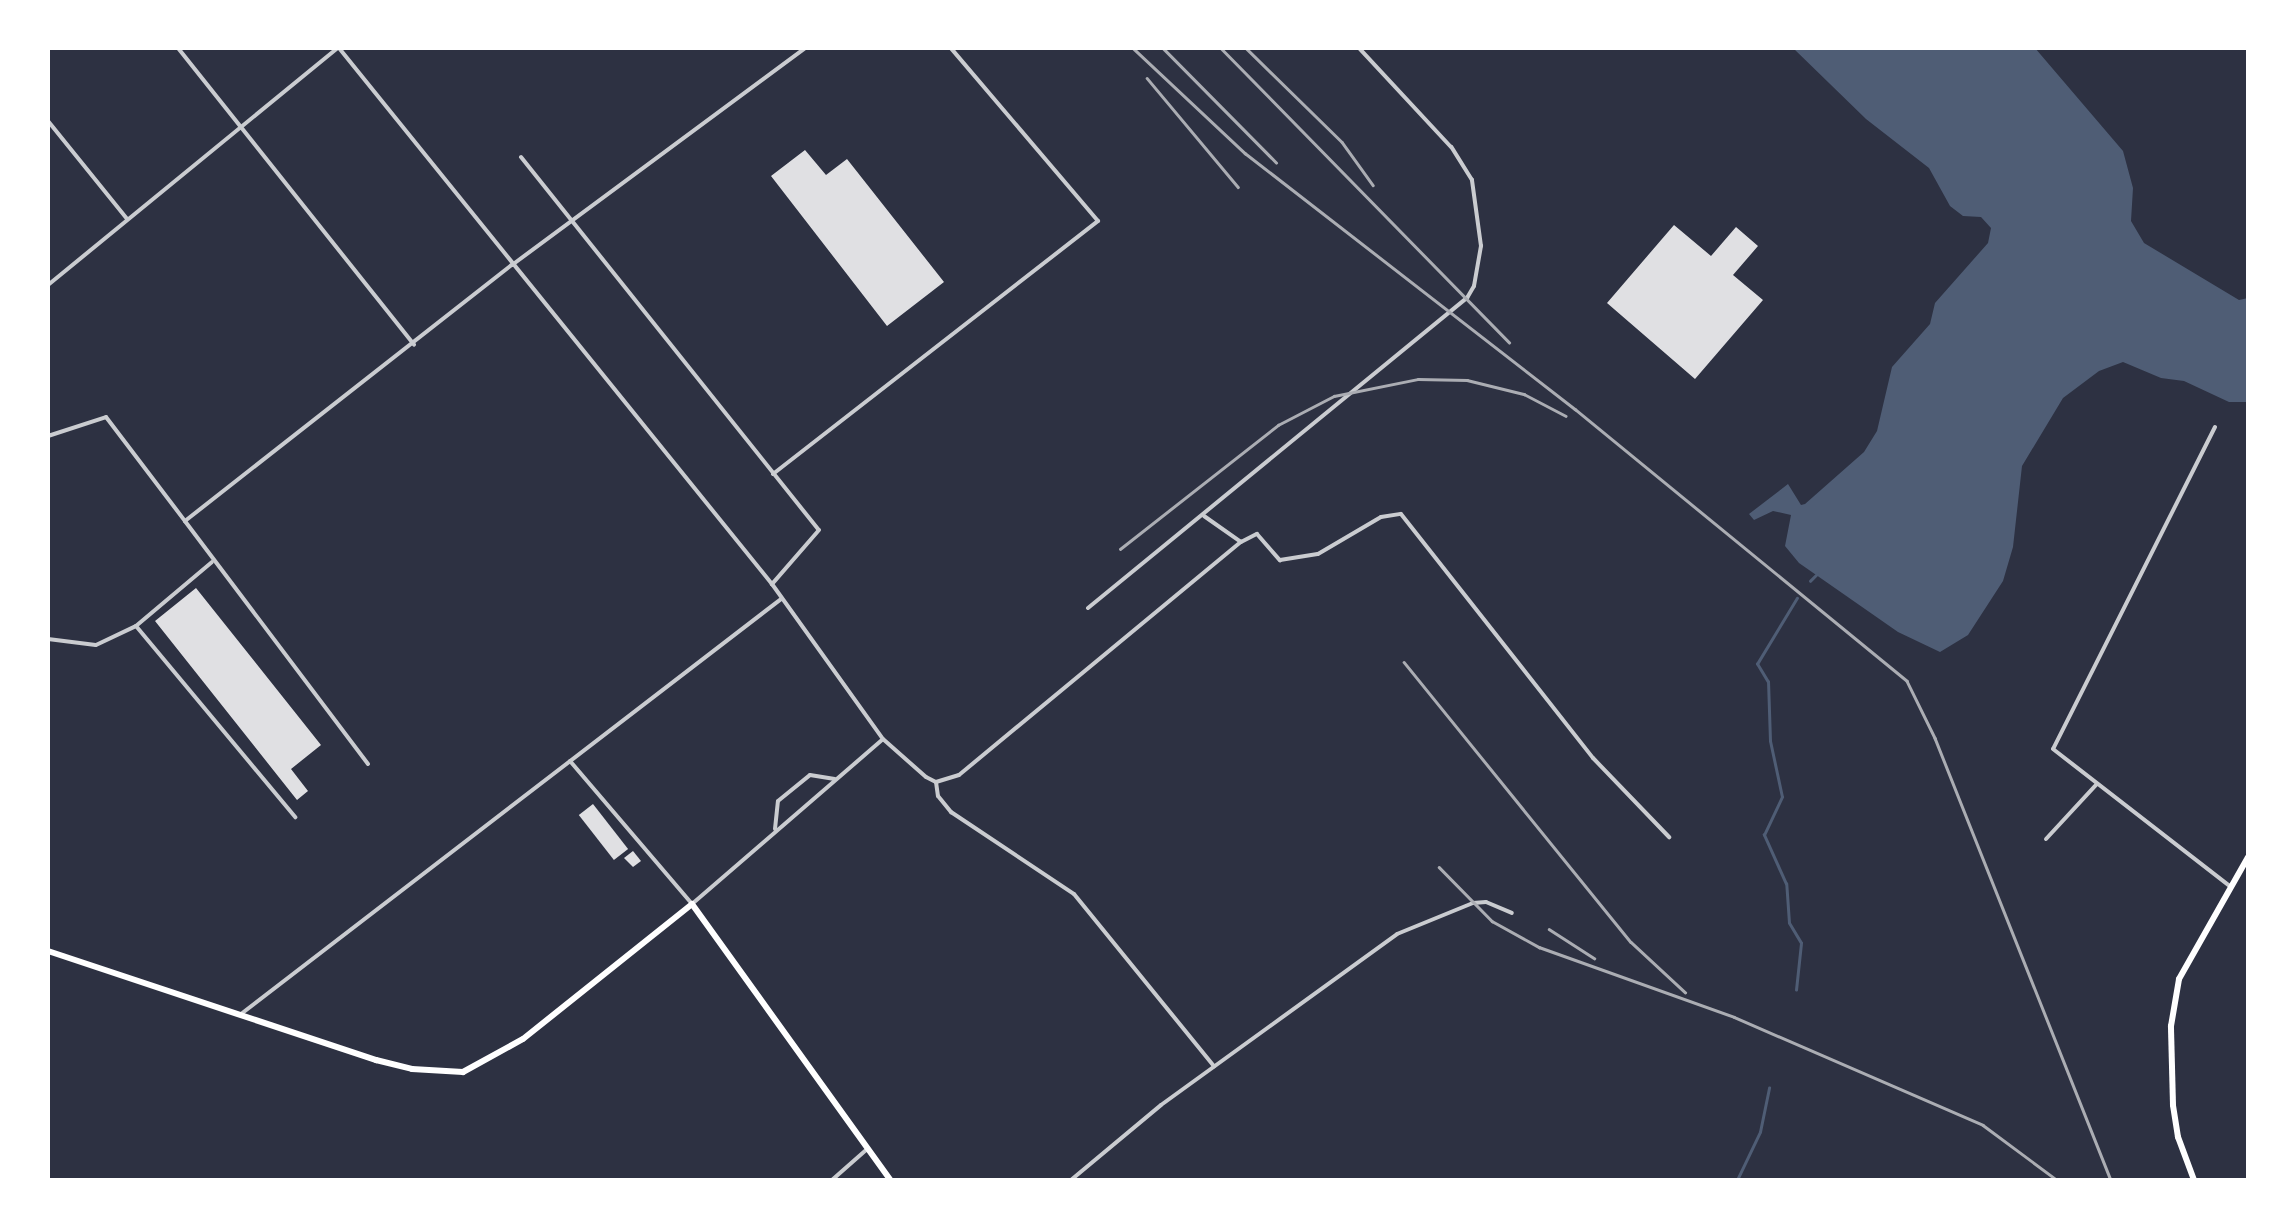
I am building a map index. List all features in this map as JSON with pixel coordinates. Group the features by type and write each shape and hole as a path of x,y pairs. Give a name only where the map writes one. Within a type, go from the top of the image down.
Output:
{"main road":[{"path":"2194,1180 2178,1137 2172,1105 2171,1026 2179,978 2248,858"},
{"path":"48,950 412,1070 463,1072 491,1061 523,1039 692,904 890,1180"}],"street":[{"path":"178,48 414,344"},
{"path":"48,285 339,48 772,584 883,739 936,782 938,796 951,812 1074,894 1216,1068"},
{"path":"185,521 512,265 805,48"},
{"path":"773,474 1098,221 951,48"},
{"path":"1088,608 1467,298 1474,286 1480,246 1472,180 1451,147 1359,48"},
{"path":"48,121 128,219"},
{"path":"521,157 819,530 772,584"},
{"path":"48,436 106,418 368,764"},
{"path":"2214,427 2053,749 2231,887"},
{"path":"936,782 959,775 1242,542 1257,534 1280,560 1318,554 1381,518 1401,514 1592,758 1669,837"},
{"path":"1204,516 1242,542"},
{"path":"48,639 96,644 136,626 212,562"},
{"path":"241,1014 782,598"},
{"path":"136,626 296,818"},
{"path":"570,761 692,904 774,829 883,739"},
{"path":"774,829 778,801 810,775 835,779"},
{"path":"2046,839 2097,784"},
{"path":"1071,1180 1161,1106 1397,934 1473,902 1486,902 1512,913"},
{"path":"832,1180 866,1150"}],"water":[{"path":"1793,48 2035,48 2123,151 2133,188 2131,221 2144,243 2239,300 2248,298 2248,402 2229,402 2184,381 2161,378 2123,362 2099,371 2063,398 2022,466 2013,547 2003,581 1968,635 1940,652 1898,632 1799,563 1785,546 1791,515 1773,511 1754,520 1749,514 1788,484 1801,505 1805,504 1864,452 1877,431 1892,367 1930,324 1935,303 1988,243 1991,228 1981,217 1963,216 1950,206 1929,168 1866,119"}],"building":[{"path":"805,150 826,175 847,159 944,282 887,326 771,176"},
{"path":"1674,225 1711,256 1736,227 1758,246 1733,275 1763,300 1695,379 1607,303"},
{"path":"196,588 321,745 291,769 308,791 297,800 155,621"},
{"path":"593,804 628,849 614,860 579,815"},
{"path":"633,851 641,861 633,867 624,858"}],"waterway":[{"path":"1810,581 1817,574"},
{"path":"1796,990 1801,943 1789,923 1786,884 1764,835 1782,797 1770,741 1768,682 1757,664 1797,598"},
{"path":"1737,1180 1760,1132 1769,1088"}],"railway":[{"path":"1133,48 1245,153 1575,409 1907,681 1935,738 2111,1180"},
{"path":"1163,48 1276,162"},
{"path":"1221,48 1509,342"},
{"path":"1246,48 1342,142 1373,185"},
{"path":"1147,78 1238,187"},
{"path":"1120,549 1278,425 1334,396 1418,379 1467,380 1524,394 1566,416"},
{"path":"1404,662 1631,942 1685,992"},
{"path":"1439,867 1492,921 1539,947 1734,1017 1983,1125 2057,1180"},
{"path":"1549,929 1594,958"}]}
